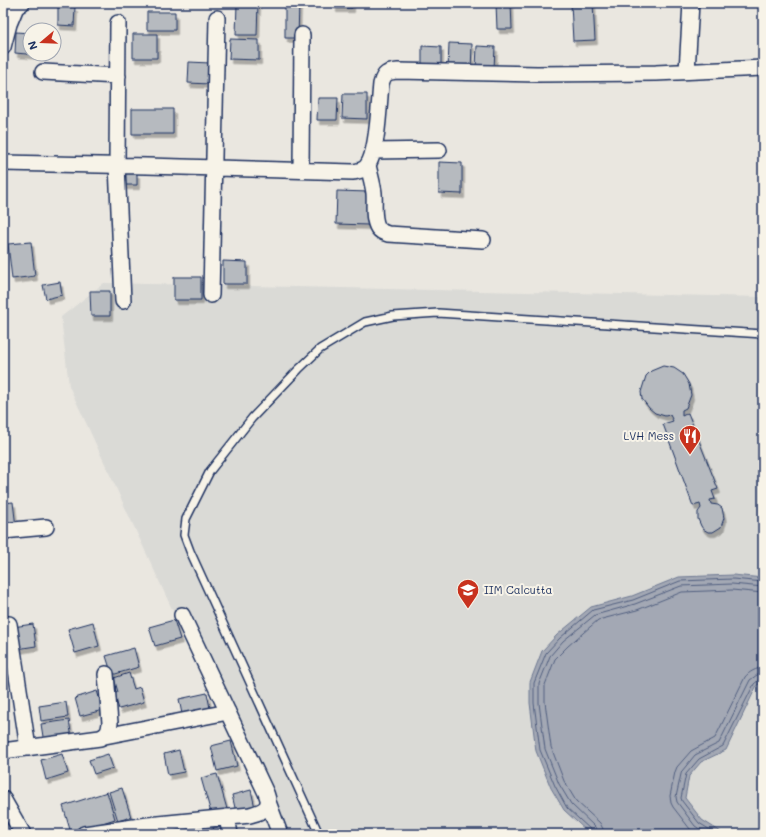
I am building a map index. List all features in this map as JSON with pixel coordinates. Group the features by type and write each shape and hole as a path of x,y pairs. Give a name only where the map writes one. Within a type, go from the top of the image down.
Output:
{"street":[{"path":"687,71 691,3"},
{"path":"3,45 9,24 18,4"},
{"path":"211,295 217,18"},
{"path":"118,23 117,165 123,301"},
{"path":"301,170 302,35"},
{"path":"483,240 388,234 382,232 378,227 375,220 374,192 370,158 376,134 381,84 383,77 389,72 545,74 656,73 763,68"},
{"path":"43,72 118,76"},
{"path":"3,163 353,172 362,170 370,158 439,150"},
{"path":"3,531 46,527"},
{"path":"182,615 266,793 280,834"},
{"path":"9,624 28,748"},
{"path":"106,674 110,723 106,736"},
{"path":"3,751 100,738 228,712"},
{"path":"3,799 23,834"},
{"path":"84,834 148,825 250,815 261,812 267,807 268,802"},
{"path":"227,817 230,834"}],"lane":[{"path":"319,834 184,535 186,519 210,471 252,418 320,349 366,322 393,316 438,313 763,334"}],"shaded area":[{"name":"IIM Calcutta","path":"104,283 763,297 763,834 276,834 69,386 61,317"}],"water":[{"path":"733,575 763,578 763,682 757,685 726,750 701,762 689,776 685,798 702,820 721,832 721,834 590,834 564,810 551,788 536,751 530,703 530,682 542,651 557,635 591,607 632,596 679,577"}],"building":[{"path":"237,3 258,3 257,35 236,35"},
{"path":"285,3 299,3 298,38 285,38"},
{"path":"334,3 352,3 352,8 334,8"},
{"path":"496,3 511,3 512,29 497,29"},
{"path":"593,3 595,40 573,41 571,4"},
{"path":"58,7 75,7 74,26 62,25 62,22 58,22"},
{"path":"147,12 175,12 175,30 147,30"},
{"path":"16,32 22,32 22,54 15,53"},
{"path":"133,34 157,34 157,58 133,58"},
{"path":"230,39 259,40 259,60 229,59"},
{"path":"449,43 472,44 471,71 448,71"},
{"path":"422,46 441,47 441,69 422,68"},
{"path":"477,46 495,47 494,69 476,68"},
{"path":"189,62 210,63 210,84 188,83"},
{"path":"343,94 367,94 367,119 342,118"},
{"path":"318,98 338,98 337,120 317,120"},
{"path":"132,109 173,109 173,134 132,134"},
{"path":"3,124 6,125 3,140"},
{"path":"439,162 462,163 462,194 439,193"},
{"path":"124,173 137,173 137,185 124,185"},
{"path":"337,191 369,192 368,225 336,224"},
{"path":"31,242 35,276 12,279 8,244"},
{"path":"223,261 247,262 247,284 223,284"},
{"path":"174,277 201,277 201,300 174,300"},
{"path":"60,282 62,295 46,299 43,285"},
{"path":"90,291 110,291 110,316 91,316"},
{"name":"LVH Mess","path":"663,366 674,368 683,374 689,384 691,395 686,408 682,410 682,416 688,413 718,489 712,491 715,499 710,500 711,504 718,505 722,508 724,518 721,527 713,532 708,532 701,526 698,519 698,512 701,508 700,504 693,506 663,424 673,421 670,415 665,416 655,413 642,399 641,392 646,376 651,371"},
{"path":"13,502 16,527 3,528 3,503"},
{"path":"174,620 180,639 155,646 149,627"},
{"path":"93,622 99,646 75,653 68,629"},
{"path":"33,624 36,646 17,649 13,627"},
{"path":"6,644 9,659 3,660 3,645"},
{"path":"134,648 139,667 112,675 106,656"},
{"path":"129,673 134,689 140,687 144,702 119,709 114,694 118,692 114,678"},
{"path":"97,691 103,710 80,716 75,698"},
{"path":"207,693 211,713 183,719 179,699"},
{"path":"66,702 68,717 41,721 39,706"},
{"path":"69,720 72,738 44,743 41,724"},
{"path":"231,741 237,766 217,771 211,746"},
{"path":"179,750 184,772 168,775 164,754"},
{"path":"62,754 68,773 46,780 41,760"},
{"path":"108,754 113,768 94,774 89,760"},
{"path":"217,774 227,809 211,813 201,778"},
{"path":"122,788 131,817 118,821 109,792"},
{"path":"251,790 255,808 236,812 232,795"},
{"path":"107,792 115,819 71,833 63,806"},
{"path":"212,824 215,834 202,834 200,827"},
{"path":"196,825 199,834 171,834 171,832"}],"place":[{"name":"LVH Mess","path":"690,456"},
{"name":"IIM Calcutta","path":"468,610"}]}
